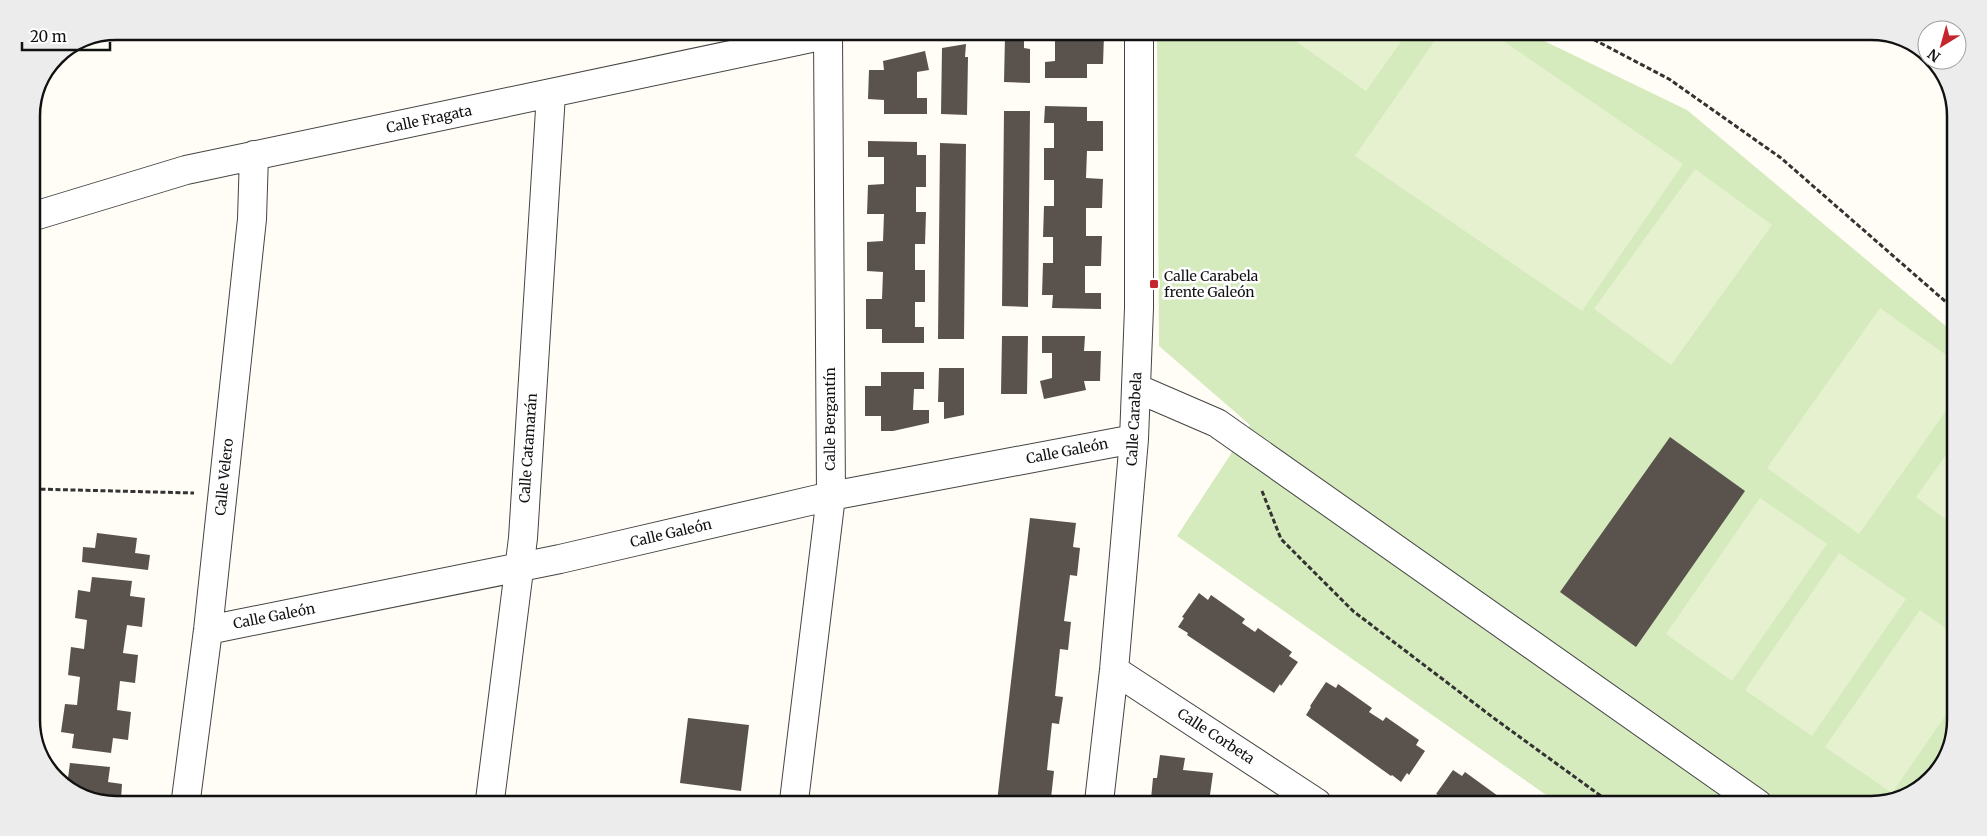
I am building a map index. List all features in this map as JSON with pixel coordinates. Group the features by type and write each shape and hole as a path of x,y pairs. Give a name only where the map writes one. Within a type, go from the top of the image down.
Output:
{"street":[{"name":"Calle Fragata","path":"40,215 186,170 801,40"},
{"name":"Calle Bergantín","path":"795,796 831,496 829,40"},
{"name":"Calle Carabela","path":"1100,796 1114,670 1134,439 1139,308 1139,40"},
{"name":"Calle Catamarán","path":"490,796 522,538 551,94"},
{"name":"Calle Velero","path":"186,796 208,630 252,219 254,156"},
{"path":"1136,388 1217,423 1747,796"},
{"name":"Calle Galeón","path":"208,630 519,566 831,496 1134,439"},
{"name":"Calle Corbeta","path":"1114,670 1306,796"}],"path":[{"path":"1596,40 1669,79 1782,158 1947,303"},
{"path":"1262,456 1262,495 1281,539 1353,611 1495,720 1601,796"},
{"path":"40,489 222,493"}],"green space":[{"path":"1157,40 1542,40 1687,110 1947,327 1947,720 1946,735 1937,758 1921,777 1913,783 1886,795 1548,796 1177,536 1250,425 1159,346"},
{"path":"1294,40 1402,40 1366,91"},
{"path":"1435,40 1502,40 1683,164 1582,311 1355,156"},
{"path":"1695,169 1772,225 1671,365 1594,309"},
{"path":"1880,308 1947,356 1947,409 1859,534 1767,468"},
{"path":"1947,454 1947,520 1916,497"},
{"path":"1760,498 1827,544 1732,681 1666,634"},
{"path":"1839,553 1906,599 1812,736 1745,690"},
{"path":"1920,610 1947,629 1947,713 1892,793 1825,747"}],"building":[{"path":"1005,40 1024,40 1024,48 1030,49 1030,83 1004,82"},
{"path":"1055,40 1104,40 1103,64 1087,64 1087,78 1045,78 1045,62 1055,61"},
{"path":"966,44 965,57 968,57 967,115 941,114 942,48"},
{"path":"925,51 929,70 917,72 917,98 927,98 927,114 884,114 884,100 868,99 869,70 884,70 883,61"},
{"path":"1045,106 1087,107 1087,121 1103,121 1103,151 1087,151 1086,178 1103,179 1102,208 1086,208 1086,236 1102,236 1101,266 1085,266 1085,293 1101,293 1101,309 1052,308 1053,295 1042,295 1043,263 1053,263 1053,237 1043,237 1044,206 1054,206 1054,180 1044,180 1044,148 1054,148 1054,123 1044,123"},
{"path":"1004,111 1030,111 1028,307 1002,306"},
{"path":"868,141 917,142 917,155 926,155 926,187 916,187 916,212 926,212 925,244 915,244 915,270 925,270 925,302 915,302 915,327 924,327 924,343 882,343 882,329 866,329 866,299 882,299 883,272 867,271 867,242 883,241 884,214 867,214 868,185 884,184 884,157 868,157"},
{"path":"940,143 966,144 964,339 938,339"},
{"path":"1002,336 1028,336 1027,394 1001,394"},
{"path":"1042,336 1085,336 1084,351 1101,351 1100,381 1084,381 1086,390 1044,399 1040,381 1052,378 1052,353 1042,353"},
{"path":"939,368 964,368 964,415 944,419 944,402 938,402"},
{"path":"881,372 924,372 924,389 914,389 913,410 929,410 929,423 893,431 881,431 881,416 865,416 865,386 881,386"},
{"path":"1670,437 1745,491 1636,647 1560,592"},
{"path":"1030,518 1076,523 1073,547 1080,548 1077,576 1070,575 1064,621 1071,622 1068,650 1060,649 1055,696 1063,697 1059,724 1052,723 1047,770 1054,771 1051,796 998,796"},
{"path":"97,533 137,538 135,553 150,555 148,570 82,562 83,547 95,548"},
{"path":"92,577 132,581 130,596 145,598 142,627 127,625 123,653 138,655 135,683 120,681 117,710 131,712 128,740 113,738 111,753 72,748 74,734 61,732 65,704 77,705 80,677 68,675 71,647 84,649 87,620 75,618 78,590 90,592"},
{"path":"1199,593 1208,600 1211,595 1245,619 1242,623 1255,632 1258,628 1292,652 1289,656 1298,662 1274,693 1178,627 1184,618 1182,617"},
{"path":"1326,682 1336,688 1338,684 1372,708 1369,712 1383,721 1386,717 1419,740 1416,745 1425,751 1409,775 1407,773 1401,782 1306,715"},
{"path":"688,718 749,725 741,791 680,783"},
{"path":"1160,755 1185,758 1183,770 1213,773 1210,796 1151,796 1153,778 1157,778"},
{"path":"70,763 110,767 108,782 122,784 121,796 101,795 78,786 68,778"},
{"path":"1453,770 1462,776 1465,772 1498,796 1437,796 1436,794"}],"place":[{"name":"Calle Carabela frente Galeón","path":"1154,284"}]}
